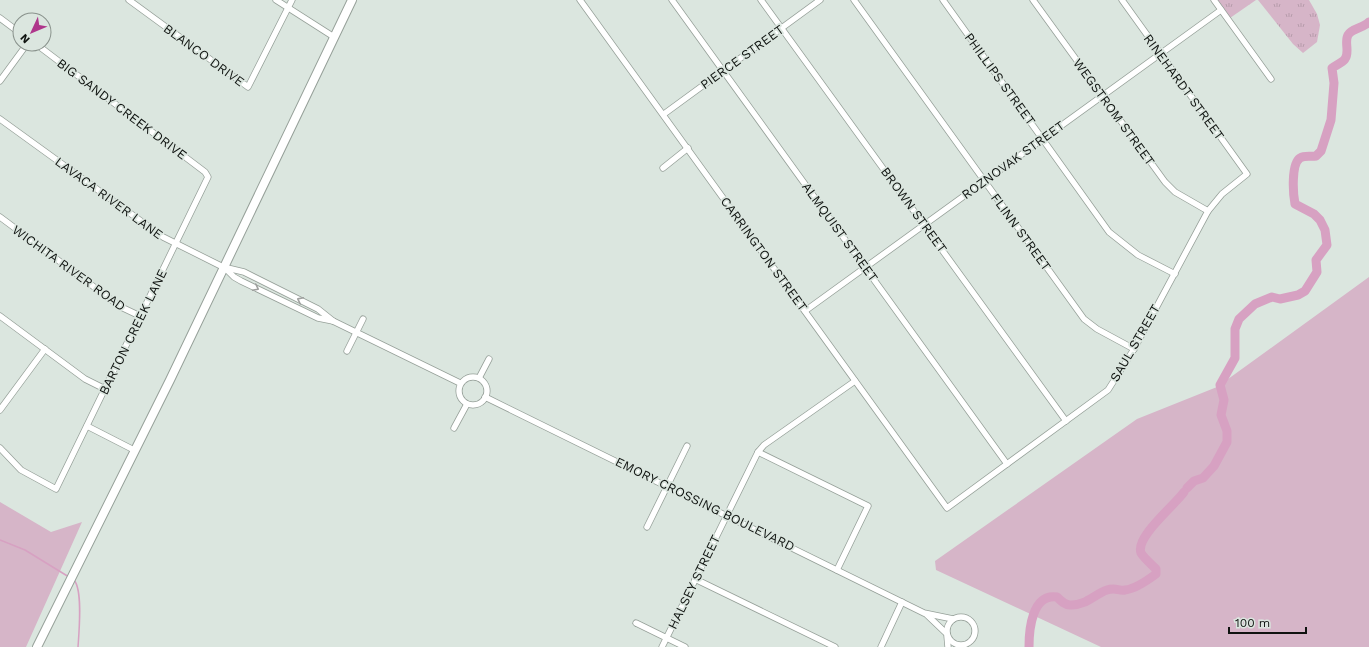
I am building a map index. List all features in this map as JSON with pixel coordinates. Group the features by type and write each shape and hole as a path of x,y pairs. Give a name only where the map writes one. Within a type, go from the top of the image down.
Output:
{"main road":[{"path":"37,647 170,380 352,0"}],"street":[{"name":"BLANCO DRIVE","path":"129,0 248,87 288,9"},
{"path":"276,0 334,37"},
{"path":"288,9 292,0"},
{"name":"CARRINGTON STREET","path":"580,0 664,114 947,508"},
{"name":"ALMQUIST STREET","path":"672,0 1007,464"},
{"name":"BROWN STREET","path":"761,0 1066,421"},
{"name":"PIERCE STREET","path":"664,114 820,0"},
{"name":"FLINN STREET","path":"854,0 1084,319 1097,329 1134,349"},
{"name":"PHILLIPS STREET","path":"943,0 1109,232 1138,255 1174,274"},
{"name":"WEGSTROM STREET","path":"1033,0 1165,182 1180,196 1208,211"},
{"name":"RINEHARDT STREET","path":"1122,0 1247,174"},
{"path":"1214,0 1271,79"},
{"name":"ROZNOVAK STREET","path":"805,311 864,266 1221,10"},
{"path":"0,18 12,27"},
{"path":"0,81 21,52"},
{"name":"BIG SANDY CREEK DRIVE","path":"47,52 207,175"},
{"name":"LAVACA RIVER LANE","path":"0,119 128,214 163,237 223,267"},
{"path":"663,168 688,148"},
{"name":"SAUL STREET","path":"947,508 1108,390 1134,349 1208,211 1222,194 1247,174"},
{"name":"BARTON CREEK LANE","path":"0,448 26,474 56,489 208,178 207,175"},
{"name":"WICHITA RIVER ROAD","path":"0,217 120,306 140,316"},
{"path":"223,267 238,270 257,279 318,309 333,321"},
{"path":"223,267 241,281 318,318 333,321 357,332 460,383"},
{"path":"0,316 85,379 105,389"},
{"path":"347,351 363,319"},
{"path":"0,410 45,349"},
{"path":"478,378 489,359"},
{"path":"468,377 478,378 485,383 487,388 485,397 479,404 467,404 459,397 458,388 460,383 468,377"},
{"name":"HALSEY STREET","path":"662,647 758,452 764,445 855,381"},
{"name":"EMORY CROSSING BOULEVARD","path":"485,397 924,613"},
{"path":"454,428 467,404"},
{"path":"87,426 134,450"},
{"path":"647,527 687,446"},
{"path":"758,452 868,506 837,570"},
{"path":"695,579 835,647"},
{"path":"881,647 902,602"},
{"path":"924,613 953,619"},
{"path":"924,613 947,635 955,644 962,646 973,638 974,627 967,618 961,616 953,619 947,625 947,635 948,647"},
{"path":"636,623 685,647"}],"green space":[{"path":"1217,0 1256,0 1230,18"},
{"path":"1258,0 1309,0 1317,14 1320,25 1317,42 1303,53 1293,44"},
{"path":"1369,277 1369,647 1101,647 936,570 935,561 1137,419 1217,387"},
{"path":"0,502 51,532 82,522 26,647 0,647"}],"waterway":[{"path":"1187,488 1194,481 1203,478 1214,466 1227,442 1227,431 1221,415 1224,400 1220,385 1235,358 1235,329 1239,319 1255,304 1272,297 1280,299 1298,295 1305,291 1317,272 1316,260 1327,245 1325,230 1320,220 1314,214 1295,204 1293,187 1295,166 1300,158 1316,156 1321,151 1331,120 1334,83 1332,68 1345,59 1347,53 1348,35 1355,29 1364,26 1369,22"},
{"path":"1029,647 1031,623 1037,607 1042,601 1049,597 1057,597 1068,605 1080,604 1107,590 1125,590 1133,588 1156,574 1156,569 1141,553 1141,546 1144,539 1157,521 1184,492"},
{"path":"0,540 25,550 69,577"},
{"path":"74,580 79,593 80,622 78,647"}]}
